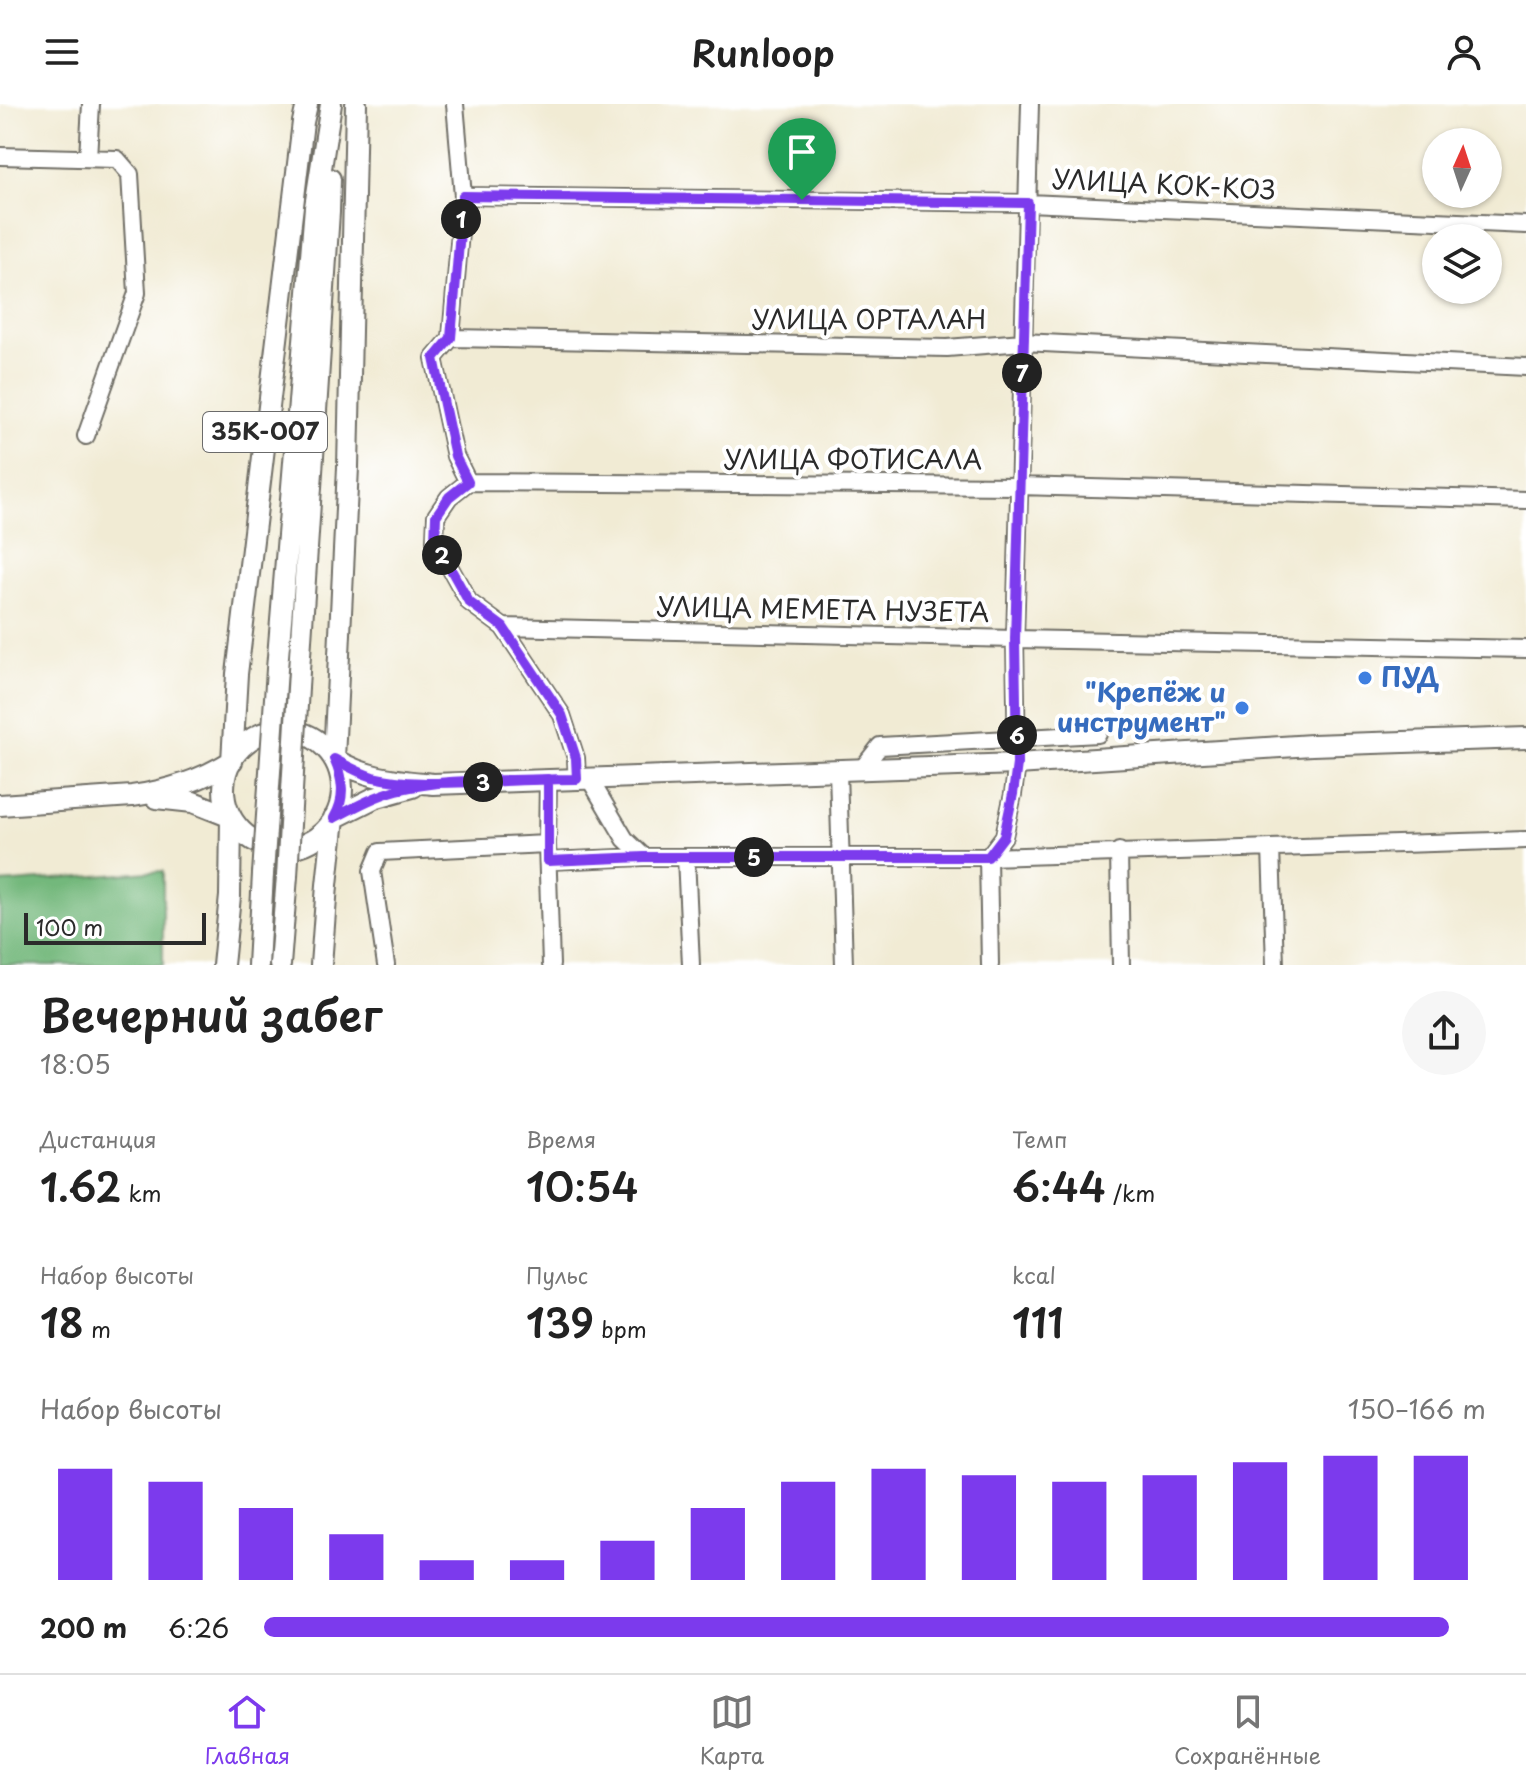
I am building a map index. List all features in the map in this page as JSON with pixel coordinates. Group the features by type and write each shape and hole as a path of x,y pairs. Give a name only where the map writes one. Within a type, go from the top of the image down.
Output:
{"main road":[{"name":"35К-007","path":"232,761 237,674 307,104"},
{"name":"35К-007","path":"334,759 348,467 356,104"},
{"name":"35К-007","path":"258,965 277,669 315,207 331,106"},
{"name":"35К-007","path":"280,965 329,212 331,106"},
{"path":"0,805 132,796 173,788 212,774 232,761 245,744 258,735 288,730 317,740 334,759 341,775 339,809 329,826 314,839 295,847 275,847 256,841 240,829 231,817 225,800 225,783 232,761"},
{"path":"334,818 397,790 433,784 1017,764 1312,745 1526,738"},
{"path":"334,759 374,777 433,784"},
{"path":"132,796 193,802 231,817"},
{"path":"223,965 230,896 231,817"},
{"path":"321,965 334,818"}],"street":[{"path":"88,158 91,104"},
{"path":"455,104 463,196 451,338 434,358 455,456 468,482 449,497 436,516 435,541 469,602 503,627 562,715 583,778 625,839 644,857"},
{"path":"990,965 988,857 1004,836 1017,764 1015,639 1030,104"},
{"path":"0,156 117,159 130,174 137,293 86,436"},
{"name":"УЛИЦА КОК-КОЗ","path":"463,196 1028,203 1526,225"},
{"name":"УЛИЦА ОРТАЛАН","path":"451,338 947,348 1023,342 1526,367"},
{"name":"УЛИЦА ФОТИСАЛА","path":"468,482 1019,486 1526,500"},
{"name":"УЛИЦА МЕМЕТА НУЗЕТА","path":"503,627 1526,649"},
{"path":"861,770 880,746 1098,734"},
{"path":"838,771 844,965"},
{"path":"548,779 551,965"},
{"path":"386,965 372,871 380,852 548,852 644,857 988,857 1526,840"},
{"path":"1271,848 1275,965"},
{"path":"1119,851 1121,965"},
{"path":"686,857 691,965"}],"green space":[{"path":"163,871 163,965 0,965 0,883"}],"place":[{"name":"ПУД","path":"1365,678"},
{"name":"\"Крепёж и инструмент\"","path":"1242,708"}],"route":[{"path":"802,200 463,196 451,338 434,358 455,456 468,482 449,497 436,516 435,541 469,602 503,627 562,715 576,758 577,779 548,779 433,784 374,777 334,759 341,775 342,792 334,818 397,790 433,784 548,779 548,861 644,857 988,857 1004,836 1017,764 1015,639 1028,203 802,200"}]}
